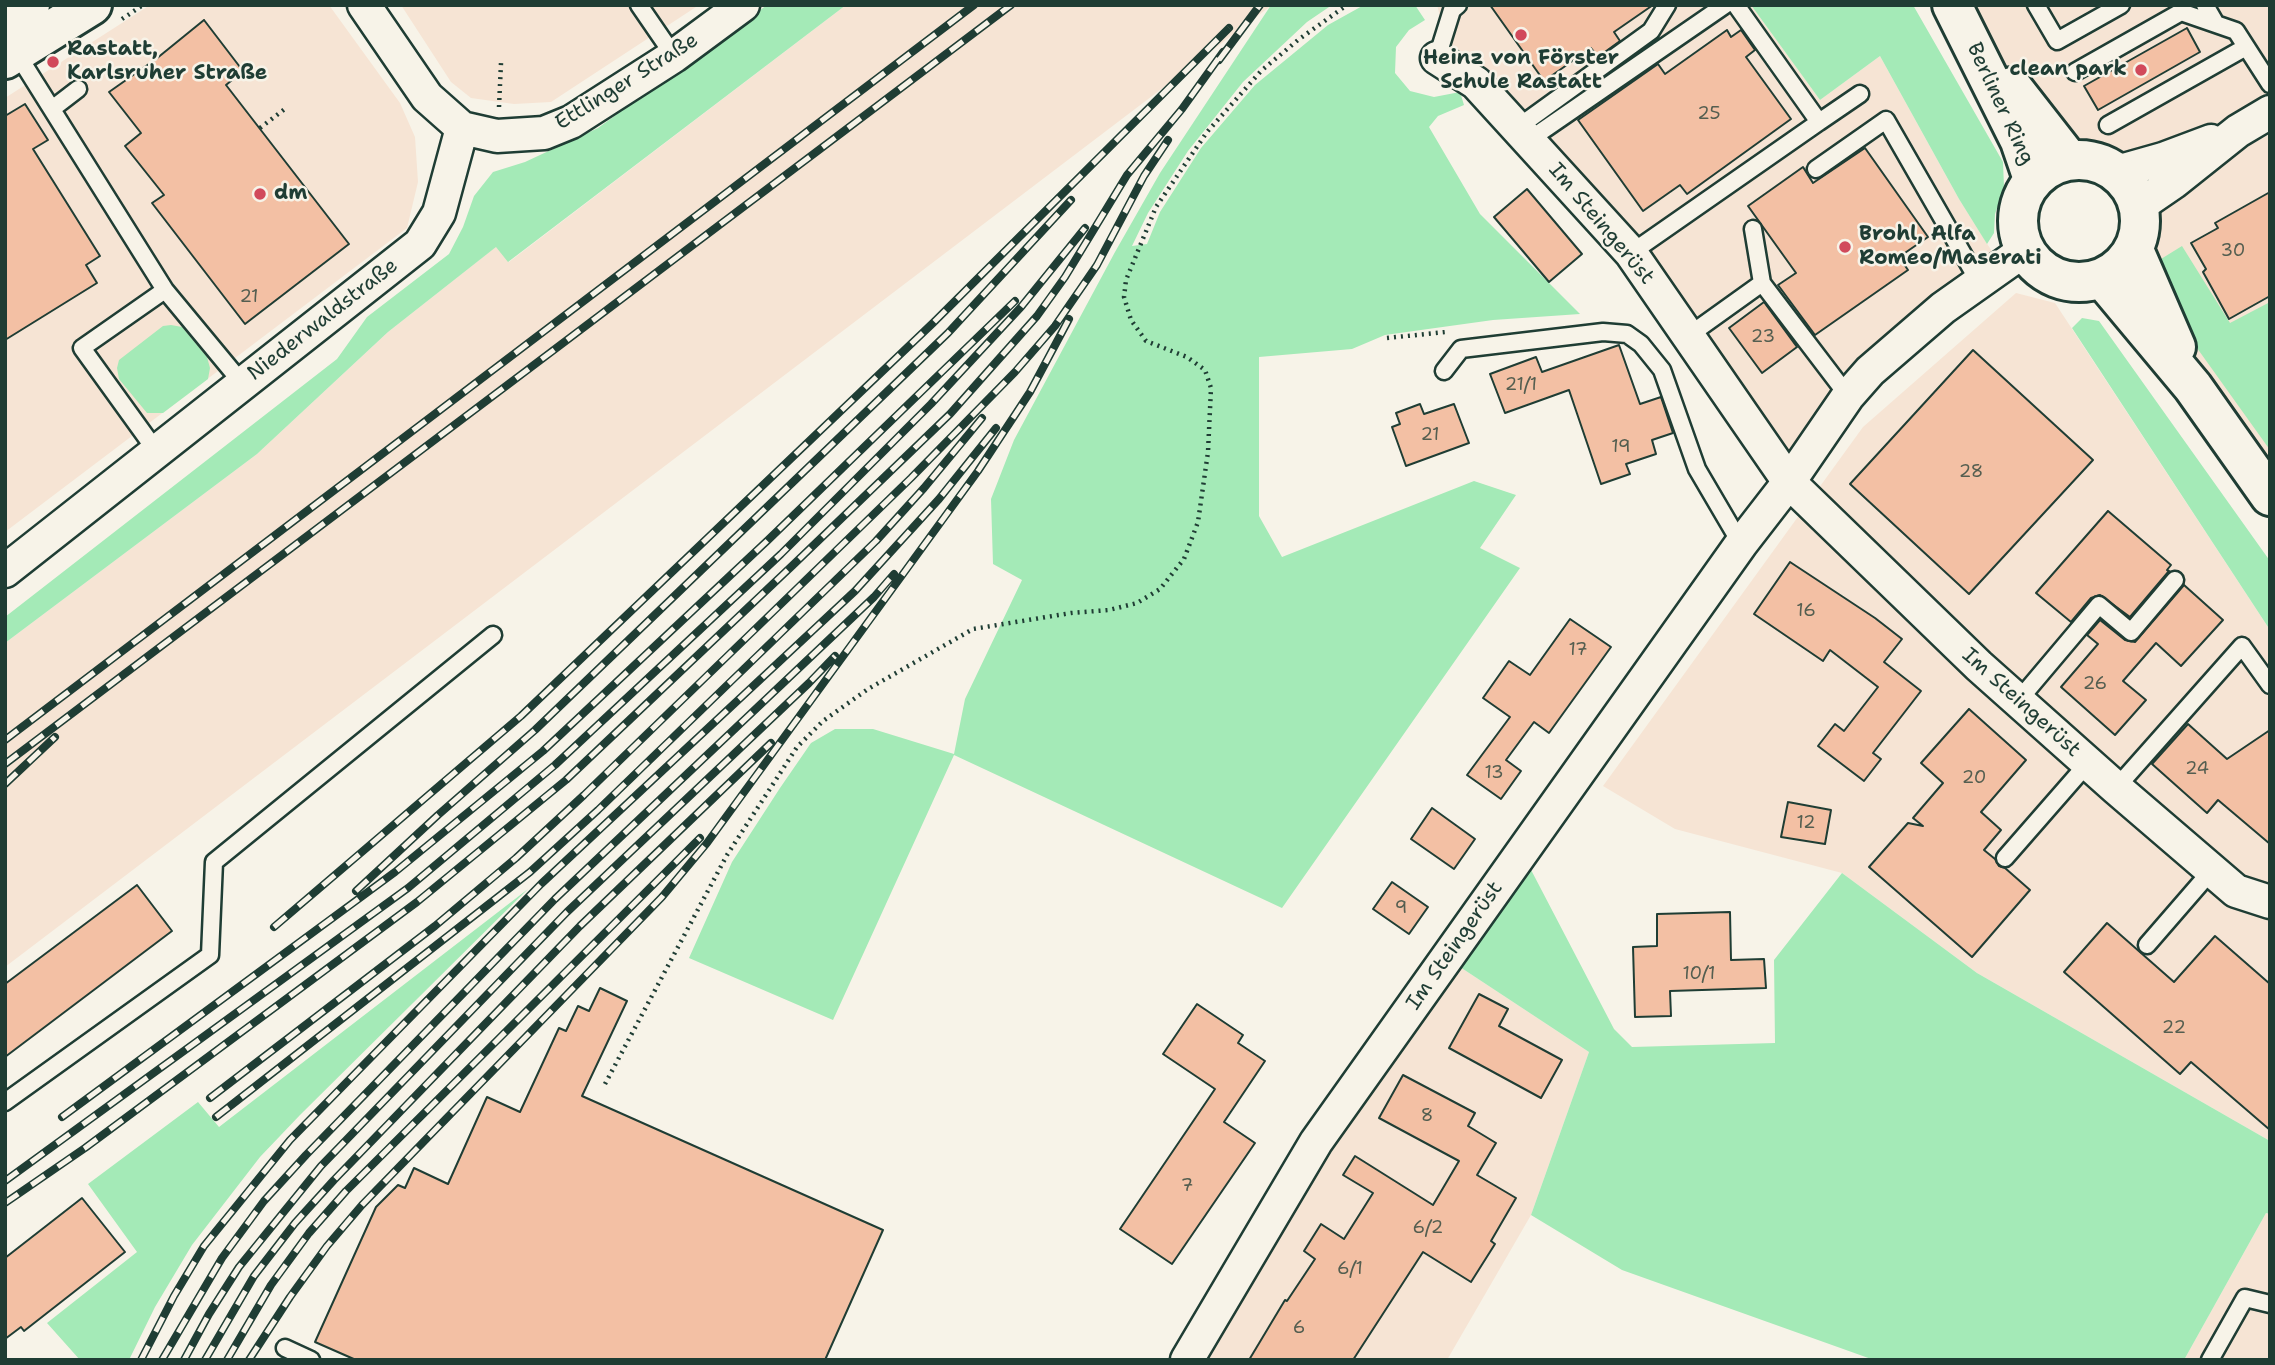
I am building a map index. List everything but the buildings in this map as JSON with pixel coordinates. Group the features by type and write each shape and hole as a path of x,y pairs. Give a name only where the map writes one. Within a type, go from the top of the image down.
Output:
{"street":[{"path":"9,44 30,5"},
{"path":"9,44 92,5"},
{"path":"364,5 411,76 428,97 461,128"},
{"name":"Ettlinger Straße","path":"461,128 498,136 544,133 571,122 674,56 743,5"},
{"name":"Berliner Ring","path":"1958,17 2069,160"},
{"name":"Berliner Ring","path":"1958,17 2020,141 2034,180"},
{"name":"Im Steingerüst","path":"1437,58 1476,83 1631,253 1789,482 2018,701 2116,788 2236,891 2270,902"},
{"path":"2139,206 2238,131 2270,112"},
{"name":"Niederwaldstraße","path":"5,571 420,244 439,214 461,128"},
{"path":"2025,250 2037,266 2052,276 2077,282 2102,278 2121,267 2134,250 2141,228 2139,206 2131,187 2117,172 2163,159 2238,131"},
{"name":"Berliner Ring","path":"2025,250 2018,228 2018,211 2024,194 2034,180 2056,164 2069,160 2088,159 2117,172"},
{"name":"Im Steingerüst","path":"1189,1359 1315,1142 1848,396 1870,371 1943,308 2025,250"},
{"path":"2134,250 2193,387"},
{"path":"2102,278 2193,387 2270,496"}],"lane":[{"path":"639,5 674,56"},
{"path":"1437,58 1452,10 1458,5"},
{"path":"1523,134 1651,31 1667,5"},
{"path":"1523,134 1725,5"},
{"path":"1735,5 1819,122"},
{"path":"2035,5 2057,41 2121,5"},
{"path":"2205,5 2216,24"},
{"path":"2075,72 2130,51 2181,12 2236,31 2270,83"},
{"path":"9,44 165,290 242,383"},
{"path":"2108,125 2246,47"},
{"path":"2148,82 2156,97"},
{"path":"52,109 78,89"},
{"path":"1631,253 1860,94"},
{"path":"1816,169 1886,120 1979,282"},
{"path":"1753,229 1762,283 1848,396"},
{"path":"1688,336 1762,283"},
{"path":"157,452 82,348 165,290"},
{"path":"1444,371 1461,349 1602,332 1627,334 1641,344 1662,370 1697,469 1741,544"},
{"path":"2018,701 2099,605 2131,632 2175,580"},
{"path":"5,1102 210,955 214,862 493,635"},
{"path":"2116,788 2242,646 2270,685"},
{"path":"2005,858 2088,763"},
{"path":"2147,945 2212,870"},
{"path":"2210,1360 2245,1298 2270,1304"},
{"path":"285,1348 311,1360"}],"path":[{"path":"605,1084 727,856 797,747 823,721 868,689 973,629 1071,613 1109,610 1137,603 1160,589 1184,559 1198,522 1208,452 1211,388 1205,370 1186,357 1146,341 1131,320 1124,297 1126,281 1156,207 1207,132 1261,71 1347,5"},
{"path":"498,136 501,63"},
{"path":"260,128 286,108"}],"shaded area":[{"path":"150,5 329,5 400,103 415,137 418,182 407,228 5,532 5,98"},
{"path":"401,5 699,5 551,102 514,104 471,98 451,82"},
{"path":"846,5 1272,5 5,967 5,643 257,454 388,332 497,246 509,262"},
{"path":"1437,5 1751,5 1820,100 1880,56 1959,199 1993,253 1789,469 1449,51"},
{"path":"1961,5 2270,5 2270,115 2114,173 2093,163 2069,161"},
{"path":"2270,134 2270,488 2196,387 2143,261 2150,220 2244,148"},
{"path":"2016,293 2055,303 2270,630 2270,1141 1977,973 1842,873 1675,829 1603,786 1863,427"},
{"path":"1460,967 1589,1052 1531,1215 1447,1360 1204,1360 1373,1081"},
{"path":"2266,1213 2270,1214 2270,1360 2184,1360"}],"green space":[{"path":"767,5 846,5 508,262 496,247 388,332 257,454 5,643 5,617 337,359 367,317 449,254 463,227 474,196 493,172 525,162 598,128"},
{"path":"1271,5 1332,5 1307,22 1243,82 1188,151 1148,213 1132,246 1147,244 1160,212 1201,148 1255,85 1328,25 1364,5 1415,5 1425,20 1409,30 1396,47 1395,73 1410,91 1434,97 1460,92 1464,105 1438,116 1429,127 1480,214 1580,314 1493,320 1385,335 1352,349 1259,357 1259,516 1282,557 1474,481 1516,495 1480,548 1520,568 1282,908 954,755 833,1020 689,958 732,862 811,743 835,729 873,729 954,754 965,699 1022,580 993,564 991,499 1014,440 1160,173"},
{"path":"1751,5 1913,5 2003,162 2004,187 1995,214 1994,233 1987,244 1880,56 1820,100"},
{"path":"2182,246 2230,323 2270,302 2270,450 2197,348 2157,276 2161,259"},
{"path":"2082,318 2099,321 2270,561 2270,630 2072,328"},
{"path":"163,326 182,327 207,357 210,368 208,379 163,413 147,413 119,379 119,360"},
{"path":"1529,866 1614,1029 1632,1047 1775,1043 1774,960 1842,873 1977,973 2270,1141 2270,1214 2266,1213 2184,1360 1874,1360 1622,1270 1531,1215 1589,1052 1460,967"},
{"path":"528,889 260,1157 192,1245 155,1307 129,1360 80,1360 47,1323 137,1252 88,1184 198,1102 219,1127"}],"railway":[{"path":"5,740 974,5"},
{"path":"5,764 1011,5"},
{"path":"1219,60 1260,5"},
{"path":"274,927 521,716 933,323 1229,28"},
{"path":"5,1203 85,1148 417,902 566,780 950,414 1037,316 1065,277 1127,175 1182,109 1223,52"},
{"path":"210,1098 435,926 516,858 911,478 1015,372 1055,326 1097,265 1144,176 1168,140"},
{"path":"356,891 535,730 948,333 1071,200"},
{"path":"5,1181 408,888 555,765 781,554 931,404 1021,307 1085,228"},
{"path":"62,1117 395,872 543,751 767,541 1015,301"},
{"path":"249,1360 327,1246 362,1205 662,897 707,843 978,471 1030,392 1069,319"},
{"path":"216,1117 530,872 598,810 876,541 982,418"},
{"path":"141,1360 204,1246 290,1140 541,884 855,591 939,499 996,428"},
{"path":"162,1360 222,1258 264,1201 306,1155 555,899 874,597 894,574"},
{"path":"184,1360 239,1267 321,1166 567,912 835,656"},
{"path":"5,784 55,737"},
{"path":"205,1360 254,1276 295,1223 334,1180 580,926 771,743"},
{"path":"227,1360 271,1285 309,1233 346,1191 700,838"}],"place":[{"name":"Heinz von Förster Schule Rastatt","path":"1521,35"},
{"name":"Rastatt, Karlsruher Straße","path":"53,62"},
{"name":"clean park","path":"2141,70"},
{"name":"dm","path":"260,194"},
{"name":"Brohl, Alfa Romeo/Maserati","path":"1845,247"}]}
